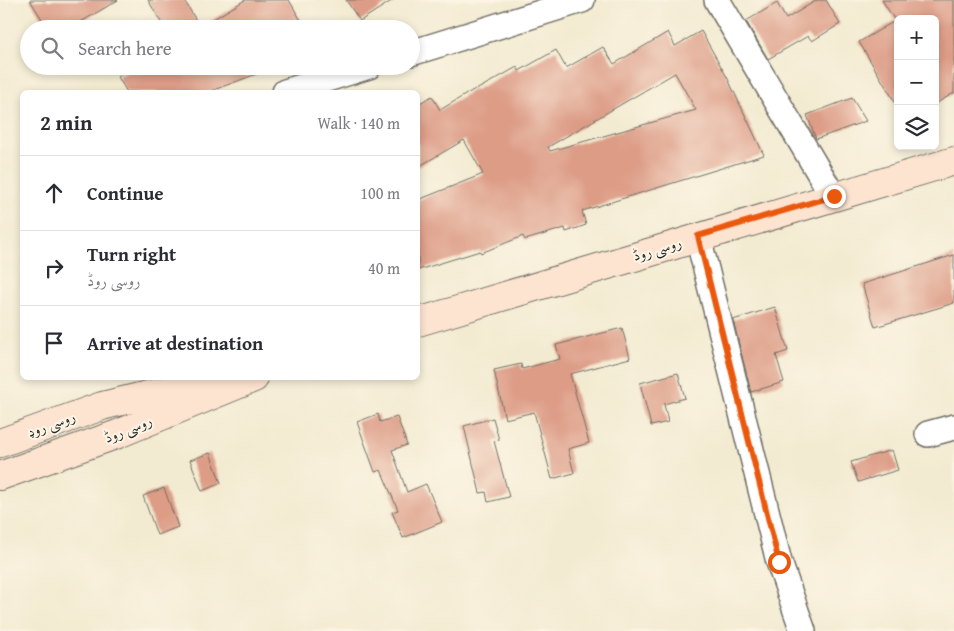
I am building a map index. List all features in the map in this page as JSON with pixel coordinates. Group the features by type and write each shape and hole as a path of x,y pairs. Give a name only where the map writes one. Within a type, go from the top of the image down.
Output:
{"main road":[{"name":"روسی روڈ","path":"420,321 698,236 954,161"},
{"name":"روسی روڈ","path":"102,406 209,380"},
{"name":"روسی روڈ","path":"0,476 118,434 249,380"},
{"name":"روسی روډ","path":"0,442 102,406"}],"street":[{"path":"420,50 582,0"},
{"path":"717,0 834,196"},
{"path":"291,90 340,75"},
{"path":"698,236 779,562 803,631"},
{"path":"928,434 954,427"}],"building":[{"path":"30,0 118,0 84,20 42,20"},
{"path":"148,0 184,0 196,20 160,20"},
{"path":"245,0 289,0 301,20 212,20"},
{"path":"346,0 393,0 362,20 359,20"},
{"path":"817,0 826,0 840,24 812,41 808,36 768,59 746,21 777,3 786,19"},
{"path":"882,0 954,0 954,93 939,102 939,15 894,15 894,19"},
{"path":"894,21 894,100 859,42"},
{"path":"701,31 727,77 764,155 582,211 586,225 566,232 565,228 525,240 523,236 481,253 480,251 420,269 420,199 483,174 464,140 420,166 420,103 432,96 440,110 517,67 519,71 556,50 566,68 603,47 614,64 668,32 675,46","holes":["675,73 696,110 550,151 548,147"]},
{"path":"122,75 254,75 213,90 126,90 118,77"},
{"path":"852,98 866,121 816,139 807,115"},
{"path":"954,255 954,303 875,327 862,284"},
{"path":"775,307 788,351 776,355 784,382 751,392 733,320"},
{"path":"622,328 630,358 570,374 589,443 568,449 574,473 552,479 534,412 505,419 494,370 521,364 522,369 560,359 556,345"},
{"path":"678,373 685,398 664,404 668,422 651,426 640,383"},
{"path":"378,414 380,422 397,417 407,445 392,450 407,492 426,484 442,522 403,538 392,512 398,510 381,470 375,472 357,422"},
{"path":"493,418 499,440 494,441 509,497 488,502 486,492 480,493 464,426"},
{"path":"892,450 898,470 858,482 851,462"},
{"path":"210,453 221,483 202,491 190,460"},
{"path":"164,488 178,527 157,535 143,496"}],"route":[{"path":"779,562 698,236 834,196"}]}
